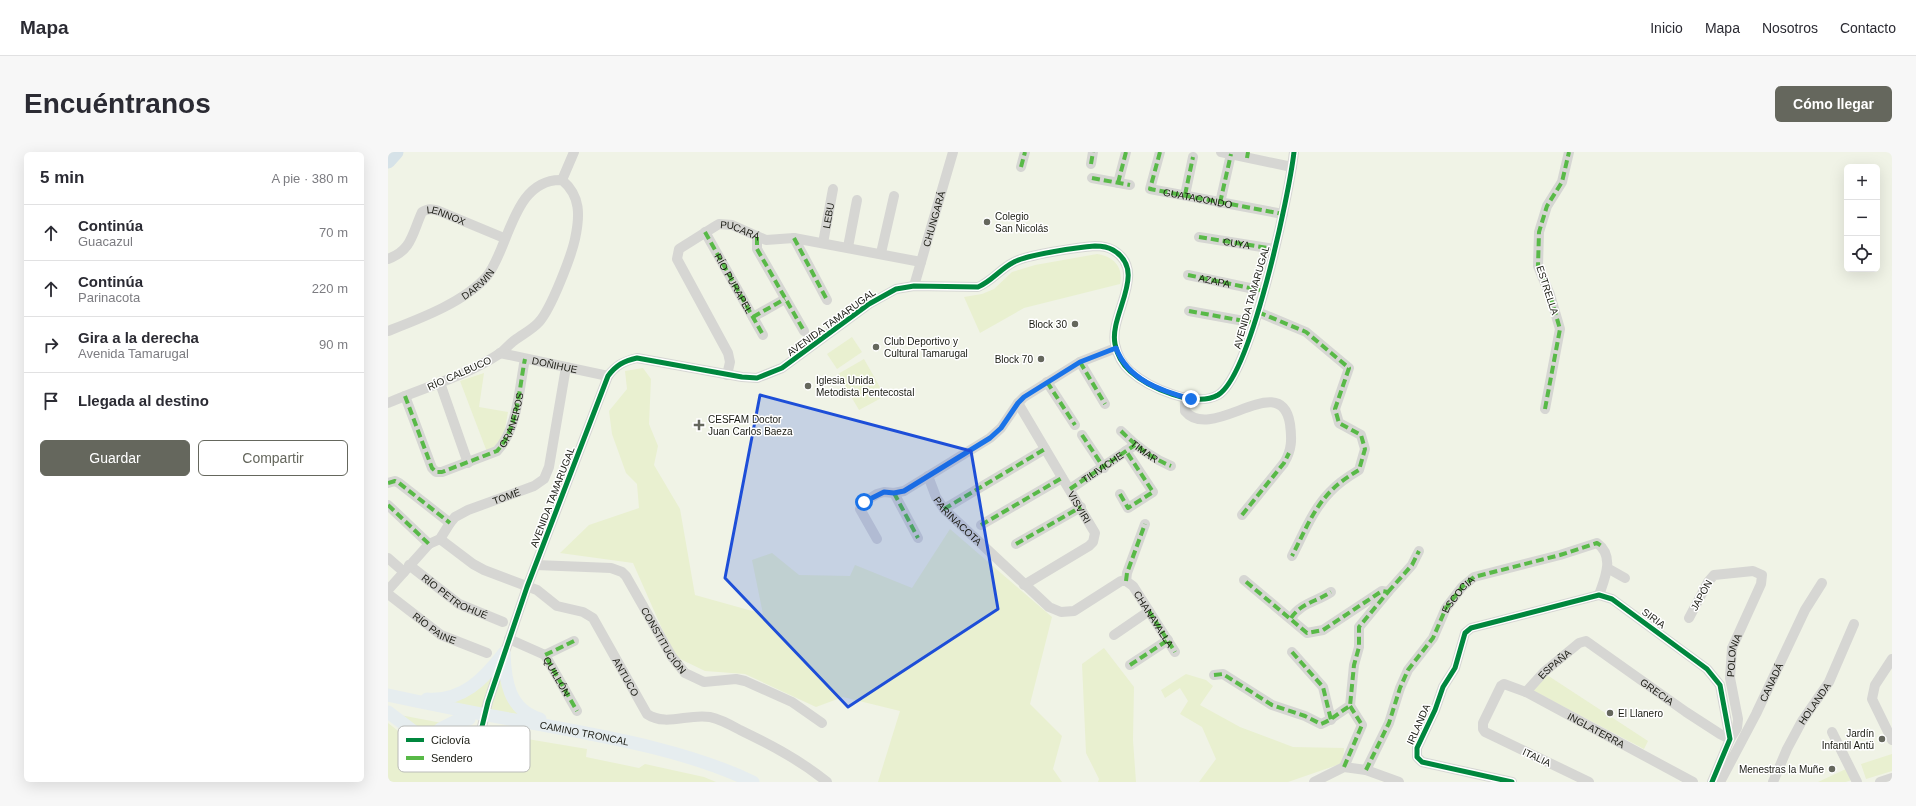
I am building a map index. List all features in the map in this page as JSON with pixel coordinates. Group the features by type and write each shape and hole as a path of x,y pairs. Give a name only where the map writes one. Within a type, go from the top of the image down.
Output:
{"highway":[{"path":"388,160 396,152"}],"main road":[{"path":"388,695 435,699 454,696 477,684 504,653"},
{"path":"504,653 505,674 510,693 522,710 534,717 587,733"},
{"name":"CAMINO TRONCAL","path":"388,695 471,717"},
{"name":"CAMINO TRONCAL","path":"388,704 587,733 683,756 730,771 752,782"},
{"path":"388,712 407,726"},
{"path":"444,726 471,717"},
{"name":"CAMINO TRONCAL","path":"492,720 519,726"},
{"name":"CAMINO TRONCAL","path":"530,729 652,756 696,768 734,782"}],"street":[{"path":"562,180 574,152"},
{"name":"CHUNGARÁ","path":"914,286 953,152"},
{"path":"1021,167 1025,152"},
{"path":"1091,164 1093,152"},
{"path":"1118,183 1126,152"},
{"name":"GUATACONDO","path":"1160,152 1150,188 1283,214"},
{"name":"AVENIDA TAMARUGAL","path":"482,726 488,702 527,587 608,376 616,366 624,361 637,358 750,378 765,377 772,374 883,295 896,289 914,286 978,287 987,284 1014,261 1057,252 1103,247 1112,250 1122,257 1129,275 1128,285 1115,325 1114,337 1116,348 1126,367 1145,382 1185,398 1197,400 1208,399 1227,388 1239,366 1255,323 1283,214 1294,152"},
{"name":"ESTRELLA","path":"1546,410 1560,329 1550,295 1538,266 1539,232 1547,206 1562,182 1569,152"},
{"path":"1220,202 1226,153 1248,155 1292,167"},
{"path":"1185,195 1193,157"},
{"path":"1092,178 1130,185"},
{"name":"DARWIN","path":"388,331 428,316 468,291 486,276 521,203 528,196 548,182 562,180"},
{"name":"RÍO CALBUCO","path":"388,403 476,367 500,354 515,339 539,323 568,262 578,225 577,205 573,191 562,180"},
{"name":"LEBU","path":"823,242 833,189"},
{"path":"882,254 894,196"},
{"path":"848,247 857,200"},
{"name":"LENNOX","path":"388,259 397,256 406,248 422,212 431,209 504,238"},
{"name":"PUCARÁ","path":"727,374 730,362 728,353 676,259 679,249 705,232 720,224 725,224 739,227 757,237 772,241 794,238 823,242 921,262"},
{"name":"RÍO PURAPEL","path":"705,232 763,334"},
{"name":"CUYA","path":"1199,236 1274,249"},
{"path":"757,237 757,249 804,331"},
{"path":"794,238 828,300"},
{"name":"AZAPA","path":"1188,275 1264,291"},
{"path":"753,317 785,299"},
{"path":"1189,312 1255,323"},
{"path":"1258,312 1306,332 1349,368 1335,409 1339,423 1361,435 1366,449 1360,470 1347,477 1330,492 1317,509 1292,556"},
{"path":"878,539 862,512 860,506 864,502 884,492 894,493 904,491 996,434 1018,403 1047,382 1080,362 1116,348"},
{"name":"DOÑIHUE","path":"500,354 608,376"},
{"name":"GRANEROS","path":"405,396 432,468 436,472 442,472 497,451 507,440 512,426 525,359"},
{"path":"1080,362 1104,404"},
{"name":"TOMÉ","path":"440,539 450,523 468,510 534,486 544,479 549,467 566,367"},
{"path":"440,382 468,463"},
{"path":"1047,382 1075,425"},
{"path":"1185,398 1185,411 1193,418 1202,420 1227,415 1267,401 1277,403 1287,413 1292,444 1289,453 1274,475 1242,515"},
{"name":"VISVIRI","path":"1018,403 1094,529 1095,536 1093,542 1089,546 1024,585"},
{"name":"TIMAR","path":"1121,432 1131,448 1171,466"},
{"path":"1082,435 1104,468"},
{"path":"1120,494 1128,508 1153,492 1131,448"},
{"name":"TILIVICHE","path":"1070,490 1131,448"},
{"path":"944,509 1045,449"},
{"name":"PARINACOTA","path":"928,476 936,496 944,509 1049,607 1066,612 1074,610 1121,581 1130,584"},
{"path":"981,525 1062,478"},
{"path":"388,483 395,481 399,483 450,523"},
{"path":"894,493 918,538"},
{"path":"388,505 429,544"},
{"path":"1016,544 1081,507"},
{"path":"1130,584 1145,524"},
{"path":"388,590 429,544 440,539"},
{"name":"ANTUCO","path":"440,539 478,567 541,593 557,606 583,612 594,618 647,714 655,719 702,716 715,719 792,757 827,782"},
{"name":"ESCOCIA","path":"1366,770 1384,733 1408,670 1434,638 1446,608 1462,587 1474,577 1560,555 1597,543 1603,547 1608,569"},
{"path":"1344,767 1362,725 1350,706 1354,665 1359,647 1359,627 1412,565 1418,551"},
{"name":"RÍO PETROHUÉ","path":"388,558 459,604 503,622"},
{"name":"CONSTITUCIÓN","path":"536,565 611,568 622,572 631,584 672,657 685,673 704,682 736,679 746,681 792,702 822,723"},
{"path":"1599,595 1608,569 1625,578"},
{"name":"JAPÓN","path":"1689,618 1708,582 1714,575 1753,571 1762,575"},
{"name":"POLONIA","path":"1730,739 1737,728 1738,719 1730,678 1732,648 1761,584 1762,575"},
{"path":"1244,580 1307,633 1323,630 1382,591 1388,592"},
{"name":"CANADÁ","path":"1720,782 1756,714 1805,610 1822,582"},
{"name":"CHANAVALLA","path":"1130,584 1175,652"},
{"path":"1291,618 1297,608 1331,592"},
{"name":"RÍO PAINE","path":"388,594 440,634 487,653"},
{"name":"IRLANDA","path":"1512,782 1422,762 1417,757 1417,748 1435,710 1443,687 1455,668 1467,630 1599,595"},
{"name":"SIRIA","path":"1599,595 1612,599 1707,669 1716,678 1724,698 1730,739"},
{"path":"1114,635 1149,611"},
{"name":"HOLANDA","path":"1773,782 1787,749 1802,721 1829,682 1854,624"},
{"name":"QUILLÓN","path":"509,639 545,655 577,711"},
{"path":"1130,664 1168,640"},
{"path":"545,655 574,641"},
{"name":"GRECIA","path":"1586,641 1686,712 1730,739"},
{"name":"ESPAÑA","path":"1526,692 1544,672 1579,643 1586,641"},
{"path":"1292,652 1323,687 1331,720"},
{"path":"1892,659 1875,685 1872,699 1892,740"},
{"path":"1214,675 1223,674 1272,705 1305,716 1320,724 1331,720 1342,710 1350,706"},
{"name":"INGLATERRA","path":"1485,732 1483,723 1498,689 1504,684 1526,692 1693,782"},
{"name":"ITALIA","path":"1485,732 1589,782"},
{"path":"1832,732 1857,782"},
{"path":"1712,782 1730,739"},
{"path":"1314,782 1344,767 1366,770 1400,782"},
{"path":"1880,782 1892,778"}],"highlighted area":[{"path":"760,395 971,451 998,609 848,707 725,578"}],"green space":[{"path":"1097,254 1108,257 1116,263 1120,272 1120,284 1024,308 980,333 964,297 982,294 994,289 1012,272 1035,265"},
{"path":"852,337 862,352 837,369 827,354"},
{"path":"864,359 885,396 859,410 838,374"},
{"path":"643,368 651,379 649,424 658,446 654,465 680,509 695,595 763,614 752,560 772,553 799,575 850,576 855,565 912,588 950,529 1052,617 1030,704 1062,736 1053,769 1062,782 878,782 900,711 843,697 816,707 745,674 705,671 674,656 633,563 560,553 589,525 639,508 637,484 626,473 612,434 609,411 627,389 625,371"},
{"path":"484,373 479,407 508,412 503,440 487,452 460,381"},
{"path":"1104,648 1134,687 1133,740 1136,782 1098,782 1099,779 1086,753 1082,664"},
{"path":"494,672 482,709 438,701"},
{"path":"502,673 524,715 490,710"},
{"path":"1544,673 1648,741 1644,749 1530,689"},
{"path":"1186,674 1206,680 1213,686 1200,705 1240,727 1293,747 1344,748 1343,763 1288,782 1199,782 1216,759 1202,727 1180,714 1188,701 1180,688 1165,698 1161,690"},
{"path":"400,715 442,723 441,726 414,726"},
{"path":"388,723 398,731 398,772 530,772 530,740 587,749 586,757 639,768 645,764 704,777 716,782 388,782"},
{"path":"1892,754 1892,771 1866,779 1861,764"},
{"path":"1848,768 1854,779 1846,782 1818,782"}],"marked path":[{"path":"1021,167 1025,152"},
{"path":"1091,164 1093,152"},
{"path":"1118,183 1126,152"},
{"path":"1160,152 1150,189 1283,214"},
{"path":"1247,158 1248,152"},
{"path":"1545,409 1560,329 1550,295 1538,266 1539,232 1547,206 1562,182 1569,152"},
{"path":"1220,203 1231,154"},
{"path":"1185,195 1193,157"},
{"path":"1092,178 1130,185"},
{"path":"705,232 763,335"},
{"path":"757,237 757,249 804,331"},
{"path":"1199,237 1274,249"},
{"path":"794,238 827,300"},
{"path":"1188,275 1264,291"},
{"path":"753,317 785,299"},
{"path":"1189,311 1255,323"},
{"path":"1258,312 1306,332 1349,368 1335,409 1339,423 1361,435 1365,449 1359,470 1333,489 1318,506 1292,556"},
{"path":"405,396 432,468 436,472 442,472 497,451 504,442 514,420 525,359"},
{"path":"1080,362 1105,404"},
{"path":"1047,382 1075,425"},
{"path":"1121,431 1144,451 1171,466"},
{"path":"1082,435 1104,468"},
{"path":"1070,489 1135,445"},
{"path":"944,509 1045,449"},
{"path":"1120,494 1128,508 1153,492 1126,451"},
{"path":"1242,515 1284,463 1289,453"},
{"path":"981,525 1062,478"},
{"path":"388,483 395,481 399,483 450,523"},
{"path":"894,493 918,538"},
{"path":"388,505 429,544"},
{"path":"1016,544 1081,507"},
{"path":"1126,581 1127,573 1145,524"},
{"path":"1366,770 1389,723 1400,688 1408,670 1433,638 1446,608 1462,587 1474,577 1560,555 1597,543 1603,547"},
{"path":"1388,592 1412,565 1419,551"},
{"path":"1214,675 1223,674 1272,705 1305,716 1321,724 1350,706 1354,665 1359,647 1359,627 1388,592 1382,591 1323,630 1307,633 1244,580"},
{"path":"1291,618 1299,609 1331,592"},
{"path":"1149,611 1175,652"},
{"path":"1130,665 1168,640"},
{"path":"574,641 545,655 577,711"},
{"path":"1292,652 1323,687 1331,720"},
{"path":"1344,767 1362,725 1350,706"}],"cycle path":[{"path":"482,726 488,702 527,587 608,376 617,366 637,358 742,377 757,378 782,368 869,304 896,289 914,286 978,287 988,282 1004,268 1020,259 1053,252 1097,246 1107,247 1113,250 1123,259 1128,269 1128,281 1115,332 1115,344 1120,359 1130,371 1138,377 1149,384 1172,394 1185,398 1197,399 1218,395 1231,381 1243,355 1255,321 1285,205 1294,152"},
{"path":"1512,782 1422,762 1417,757 1417,748 1435,710 1443,687 1455,668 1465,633 1471,628 1599,595 1612,599 1707,669 1720,685 1730,739 1712,782"}],"place":[{"name":"Colegio San Nicolás","path":"987,222"},
{"name":"Block 30","path":"1075,324"},
{"name":"Club Deportivo y Cultural Tamarugal","path":"876,347"},
{"name":"Block 70","path":"1041,359"},
{"name":"Iglesia Unida Metodista Pentecostal","path":"808,386"},
{"name":"CESFAM Doctor Juan Carlos Baeza","path":"699,425"},
{"name":"El Llanero","path":"1610,713"},
{"name":"Jardín Infantil Antü","path":"1882,739"},
{"name":"Menestras la Muñe","path":"1832,769"}],"route":[{"path":"864,502 877,494 884,492 894,493 904,491 996,434 1024,397 1080,362 1116,348 1118,355 1126,367 1145,382 1163,390 1191,399"}]}
